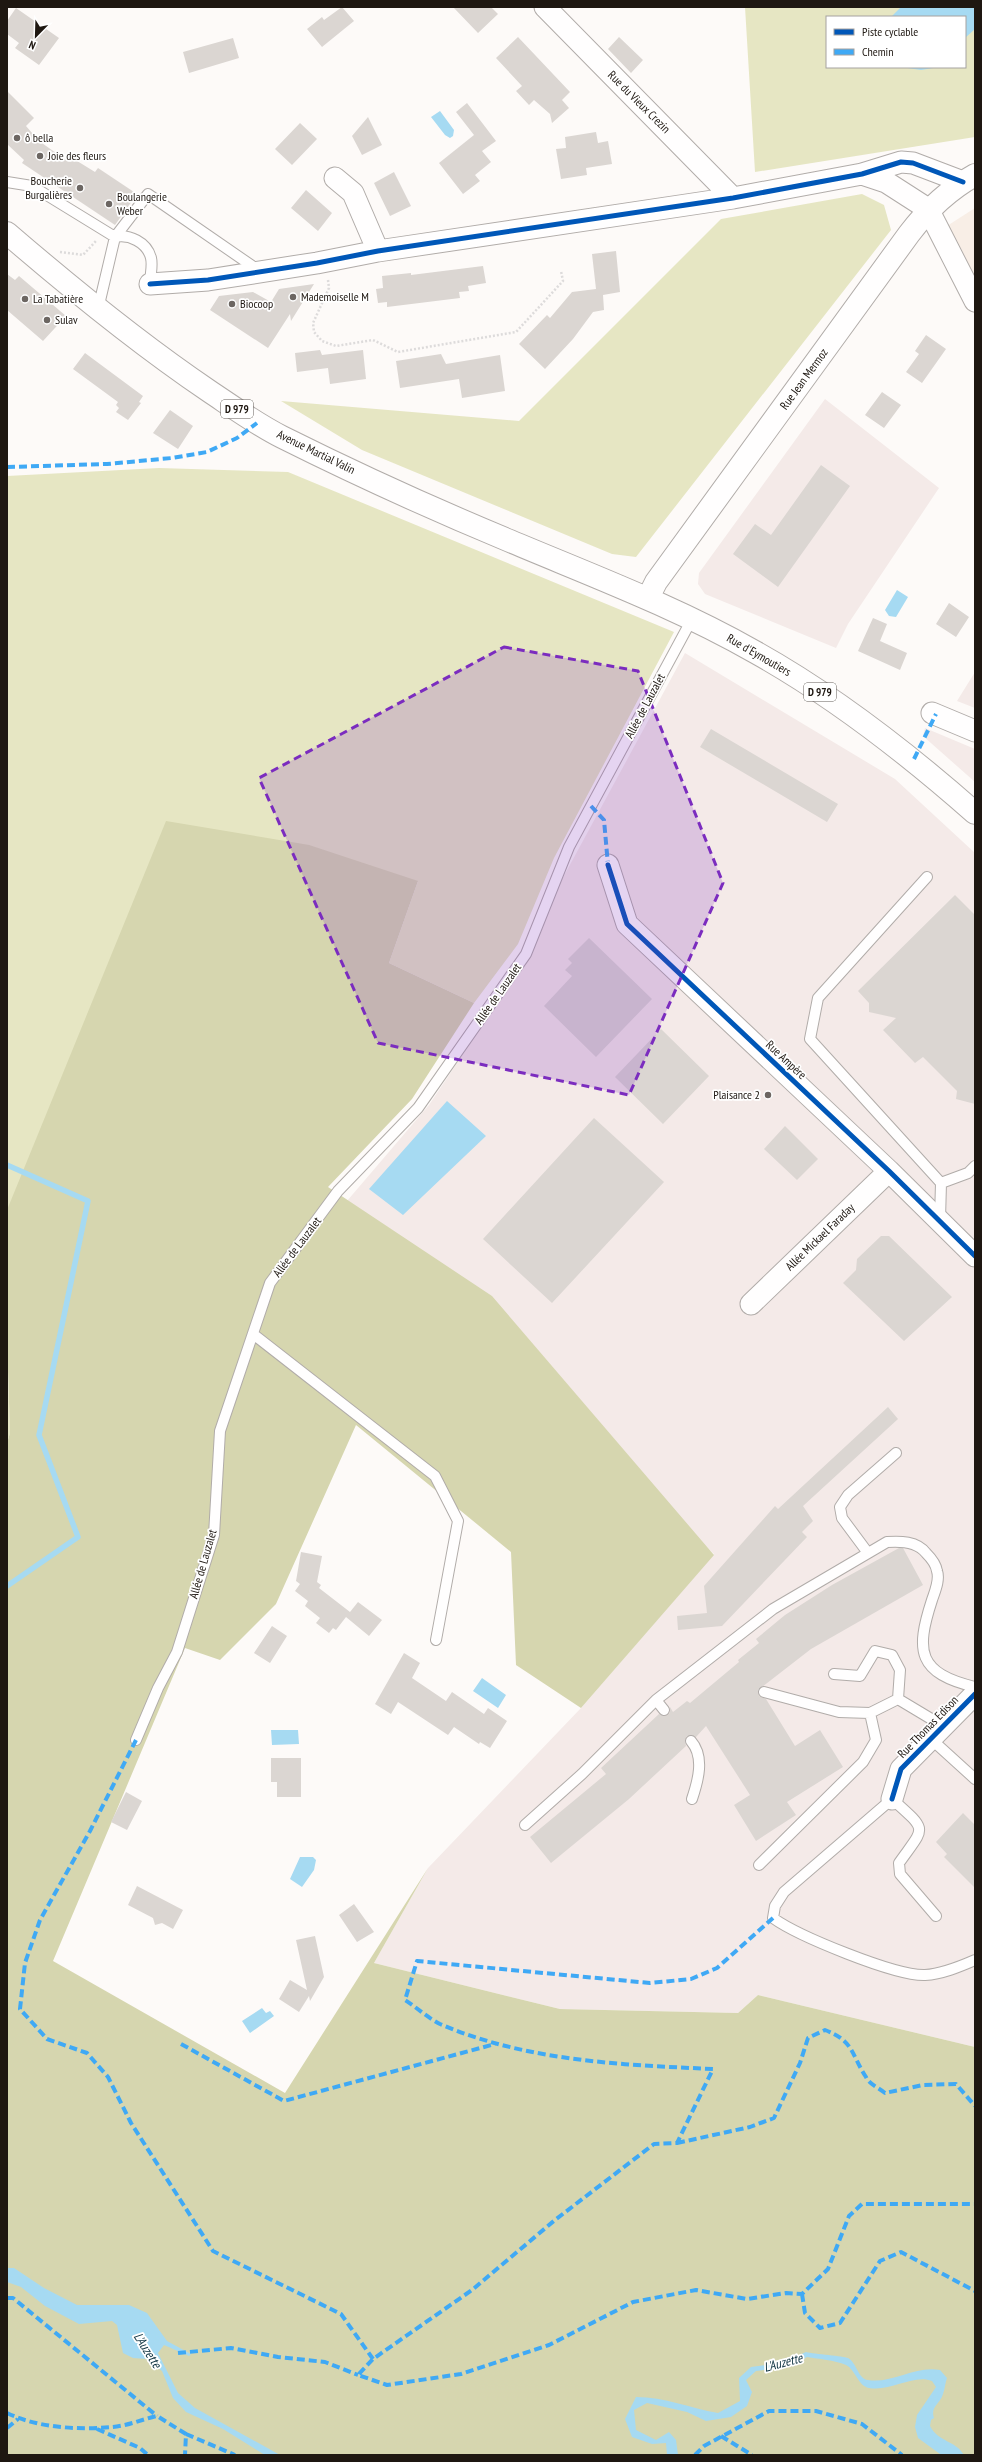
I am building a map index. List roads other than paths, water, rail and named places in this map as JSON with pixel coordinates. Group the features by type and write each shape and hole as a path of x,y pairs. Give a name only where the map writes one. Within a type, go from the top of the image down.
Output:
{"main road":[{"name":"Rue Jean Mermoz","path":"648,598 656,582 928,209 969,178"},
{"name":"Avenue Martial Valin","path":"13,239 97,310 178,370 281,436 508,540 648,598"},
{"name":"Rue d'Eymoutiers","path":"648,598 755,652 817,690 914,759 975,813"}],"street":[{"name":"Rue du Vieux Crezin","path":"545,7 733,198"},
{"path":"150,284 208,280 260,271 317,264 378,251 733,198 862,174 900,162 969,178"},
{"path":"862,174 886,182 928,209 975,301"},
{"path":"335,178 353,193 378,251"},
{"path":"932,713 975,730"},
{"name":"Rue Ampère","path":"608,864 628,924 889,1171 975,1256"},
{"name":"Allée Mickael Faraday","path":"751,1304 889,1171"},
{"name":"Rue Thomas Edison","path":"892,1799 901,1770 975,1694"}],"lane":[{"path":"10,182 32,186 115,237 126,235 146,249 151,258 150,284"},
{"path":"97,310 115,237 148,194 260,271"},
{"name":"Allée de Lauzalet","path":"136,1740 158,1688 177,1652 214,1535 220,1431 270,1283 338,1191 418,1108 526,954 569,847 692,619"},
{"path":"927,877 818,998 810,1039 941,1183 940,1221"},
{"path":"941,1183 968,1173 975,1166"},
{"path":"253,1334 435,1476 458,1521 436,1640"},
{"path":"868,1553 842,1518 840,1507 848,1495 896,1453"},
{"path":"525,1825 582,1774 656,1700 773,1609 887,1542 903,1540 924,1550 933,1561 938,1571 937,1584 921,1639 923,1649 935,1670 947,1679 975,1687"},
{"path":"834,1674 860,1676 875,1651 892,1655 900,1670 898,1699"},
{"path":"764,1692 839,1712 870,1713 898,1699"},
{"path":"898,1699 937,1733 975,1779"},
{"path":"656,1700 664,1710"},
{"path":"759,1865 863,1762 876,1740 870,1713"},
{"path":"691,1741 698,1752 699,1771 692,1799"},
{"path":"936,1916 900,1874 899,1863 918,1840 920,1833 915,1820 892,1799 784,1892 775,1906 773,1918 787,1928 813,1940 896,1970 924,1975 956,1969 975,1960"}],"water":[{"path":"901,7 975,7 975,29 966,37 966,16 892,16"},
{"path":"908,68 933,68 921,70"},
{"path":"440,111 454,130 453,136 450,138 445,135 431,117"},
{"path":"897,590 908,597 896,617 889,616 885,610"},
{"path":"447,1101 486,1136 403,1215 369,1189"},
{"path":"482,1678 506,1695 498,1708 473,1691"},
{"path":"271,1730 298,1730 299,1744 272,1745"},
{"path":"300,1857 313,1857 316,1860 314,1870 302,1887 290,1879"},
{"path":"262,2008 266,2013 270,2011 274,2016 250,2033 242,2021"},
{"name":"L'Auzette","path":"7,2268 14,2268 44,2288 77,2305 129,2305 147,2313 167,2341 191,2354 189,2356 164,2345 158,2353 178,2393 195,2408 280,2455 265,2455 223,2429 186,2412 173,2398 162,2371 147,2359 133,2358 123,2353 117,2325 112,2321 79,2324 45,2306 21,2287 7,2282"},
{"path":"806,2352 848,2358 854,2363 862,2377 868,2380 877,2381 922,2370 940,2370 947,2378 942,2397 934,2408 934,2418 931,2420 930,2426 937,2435 956,2446 964,2455 940,2454 918,2438 915,2427 917,2415 936,2387 932,2381 925,2379 910,2381 885,2388 869,2388 865,2387 859,2381 852,2370 846,2365 807,2357 792,2366 756,2371 746,2380 752,2392 747,2406 731,2417 706,2421 687,2412 647,2403 634,2410 636,2430 656,2440 669,2432 676,2440 678,2455 667,2455 666,2443 652,2444 632,2437 625,2419 636,2397 647,2397 718,2413 740,2401 739,2378 751,2367 782,2363"}],"waterway":[{"path":"7,1165 88,1201 39,1435 78,1537 7,1586"}],"place":[{"name":"ô bella","path":"17,138"},
{"name":"Joie des fleurs","path":"40,156"},
{"name":"Boucherie Burgalières","path":"80,188"},
{"name":"Boulangerie Weber","path":"109,204"},
{"name":"Mademoiselle M","path":"293,297"},
{"name":"La Tabatière","path":"25,299"},
{"name":"Biocoop","path":"232,304"},
{"name":"Sulav","path":"47,320"},
{"name":"Plaisance 2","path":"768,1095"}]}
